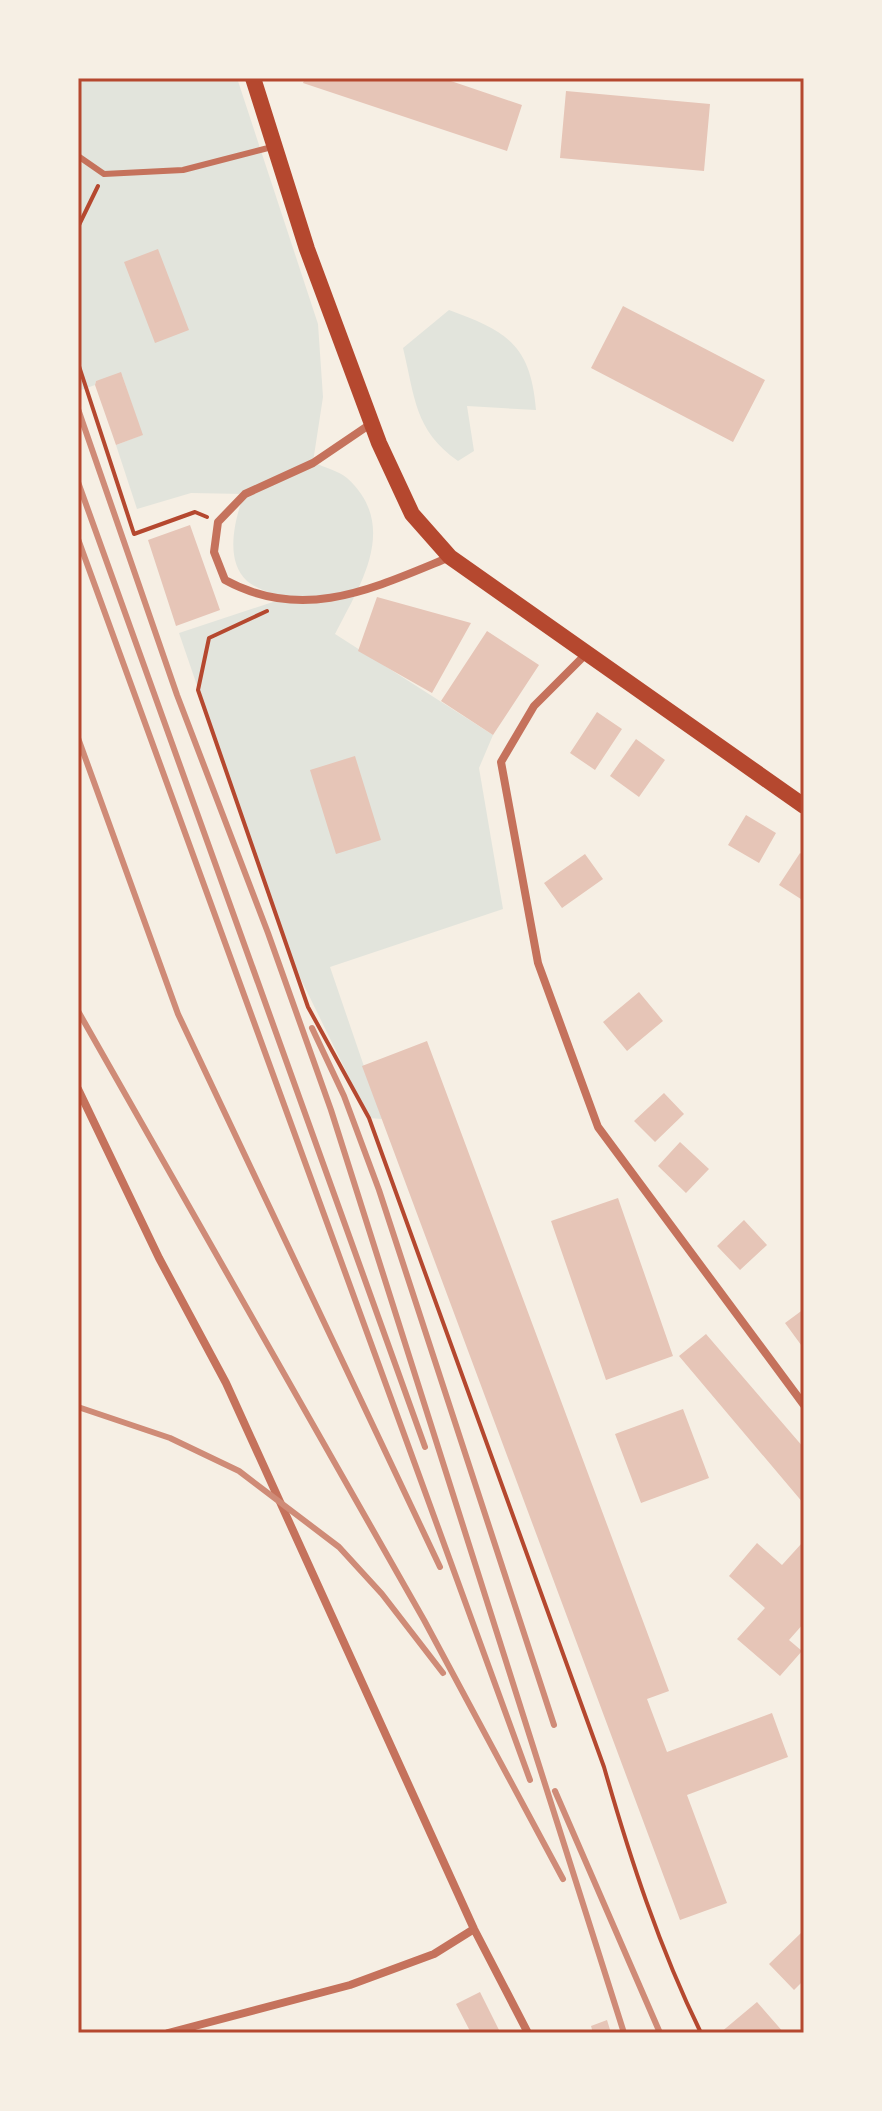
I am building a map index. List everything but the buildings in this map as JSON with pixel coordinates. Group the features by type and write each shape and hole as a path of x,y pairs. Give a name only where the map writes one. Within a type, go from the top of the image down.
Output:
{"main road":[{"path":"253,78 307,249 372,423 412,514 450,557 804,806"}],"street":[{"path":"372,423 313,463 245,494 218,522 214,552 225,580 246,592 293,600 358,595 450,557"},
{"path":"586,654 534,706 501,762 538,963 598,1127 804,1405"},
{"path":"78,1089 159,1258 226,1383 474,1929 528,2033"},
{"path":"168,2033 350,1985 434,1954 474,1929"}],"lane":[{"path":"78,156 104,174 183,170 275,146"}],"path":[{"path":"78,227 104,174"},
{"path":"78,363 134,534 195,512 218,522"},
{"path":"293,600 209,638 198,690 308,1007 369,1118 599,1752 626,1844 670,1970 701,2033"}],"shaded area":[{"path":"78,78 237,78 318,324 323,397 313,462 347,478 363,496 371,516 373,536 364,576 335,634 493,735 479,768 503,909 330,967 382,1119 369,1118 291,959 179,633 282,599 247,581 236,562 235,527 244,494 191,493 137,509 116,445 142,435 122,375 96,381 95,385 81,390 78,382"},
{"path":"449,310 486,325 512,343 528,369 536,410 467,406 474,451 458,461 443,449 424,425 403,348"}],"railway":[{"path":"78,409 177,695 268,933 331,1110 624,2033"},
{"path":"78,482 425,1447"},
{"path":"78,539 530,1780"},
{"path":"78,738 178,1014 440,1567"},
{"path":"78,1011 424,1620 563,1879"},
{"path":"312,1028 344,1096 379,1190 554,1725"},
{"path":"78,1407 170,1438 239,1471 339,1547 382,1594 443,1673"},
{"path":"555,1791 660,2033"}]}
